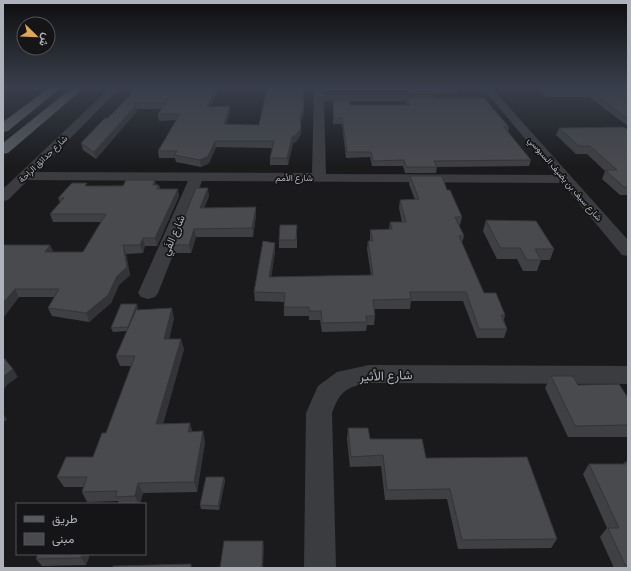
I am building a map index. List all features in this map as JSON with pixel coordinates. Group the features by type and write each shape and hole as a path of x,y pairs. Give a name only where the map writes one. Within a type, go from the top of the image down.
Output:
{"main road":[{"path":"3,128 22,114"},
{"path":"3,150 47,114"}],"street":[{"name":"شارع حدائق الراحة","path":"3,197 89,114"},
{"path":"319,114 319,178"},
{"name":"شارع سيف بن يضيف السبوسي","path":"505,114 628,251"},
{"name":"شارع الأمم","path":"25,176 564,179"},
{"name":"شارع الفَي","path":"148,293 197,177"},
{"name":"شارع الأثير","path":"320,568 319,413 327,393 345,378 369,374 628,375"}],"building":[{"path":"112,114 128,114 94,152 81,143 105,118 108,118"},
{"path":"158,114 227,114 224,124 259,125 261,114 301,114 301,128 296,135 292,137 287,158 270,158 274,141 215,141 208,156 200,160 174,155 177,151 158,151 180,114"},
{"path":"334,114 497,114 509,127 504,127 531,160 434,161 437,167 406,167 404,160 373,161 371,152 347,152 342,118 334,118"},
{"path":"621,114 628,114 628,119"},
{"path":"624,127 628,130 628,187 624,187 605,170 617,170 590,146 579,146 559,128"},
{"path":"410,176 442,176 447,190 450,190 462,217 455,217 464,236 459,236 484,293 496,293 505,315 501,315 507,329 479,329 466,292 410,292 411,299 373,300 375,316 366,316 367,322 322,323 321,311 309,311 309,307 284,307 285,293 254,292 263,241 275,243 269,277 373,275 368,241 373,241 370,230 392,229 390,222 406,222 400,200 419,199"},
{"path":"126,180 155,180 153,185 159,185 157,189 178,189 155,238 143,238 140,245 123,245 127,267 117,276 108,295 86,313 48,308 59,289 15,289 3,303 3,245 50,245 45,252 83,252 106,214 50,214 64,198 58,198 72,183 87,183 85,186 123,186"},
{"path":"196,188 208,188 200,208 256,207 252,228 194,229 189,245 173,245"},
{"path":"486,220 536,221 554,249 535,249 541,260 527,260 520,248 500,248"},
{"path":"280,225 297,225 296,240 279,240"},
{"path":"121,304 137,304 128,327 111,328"},
{"path":"172,308 164,339 181,339 156,424 190,423 188,432 203,431 194,482 138,483 135,496 116,497 117,491 82,492 87,477 57,477 66,457 93,457 102,433 106,433 135,356 116,356 136,310"},
{"path":"3,358 13,369 3,377"},
{"path":"551,376 573,376 578,385 619,384 628,398 628,425 575,426"},
{"path":"348,428 368,428 370,439 422,439 426,458 527,457 557,539 462,540 450,489 387,490 383,455 351,457"},
{"path":"625,462 628,462 628,565 625,565 608,528 619,528 589,464 626,464"},
{"path":"206,477 224,477 218,506 200,505"},
{"path":"224,541 263,541 262,568 220,568"},
{"path":"38,555 82,555 81,558 36,559"},
{"path":"191,564 191,568 113,568 113,566"}]}
